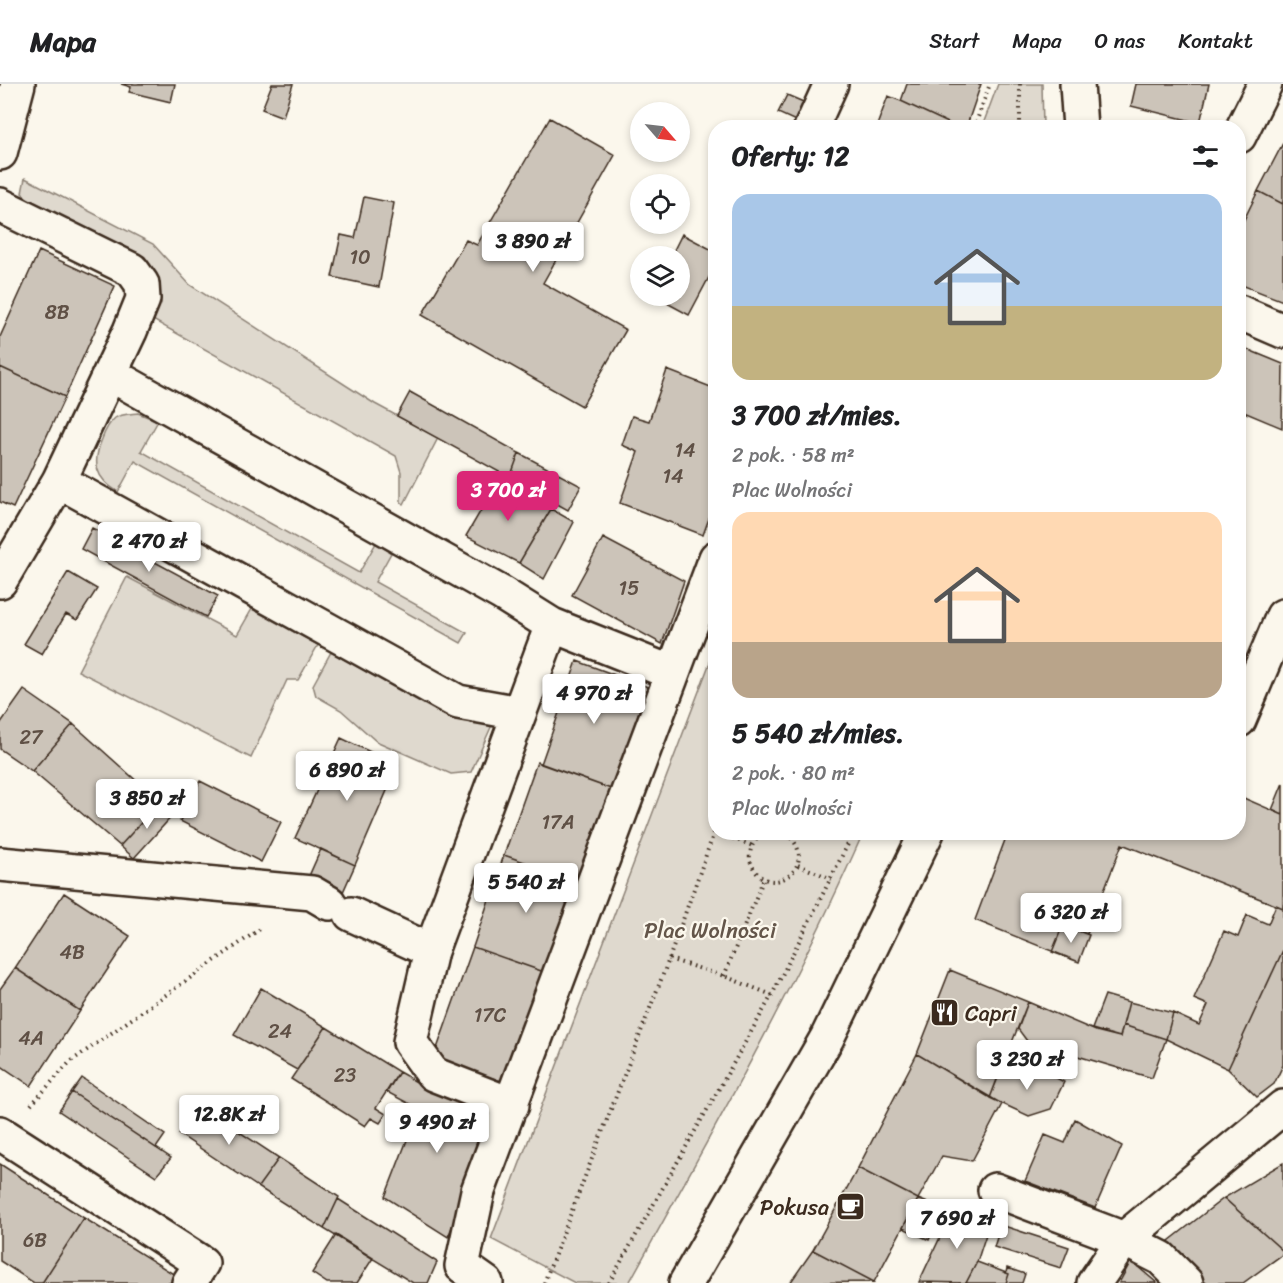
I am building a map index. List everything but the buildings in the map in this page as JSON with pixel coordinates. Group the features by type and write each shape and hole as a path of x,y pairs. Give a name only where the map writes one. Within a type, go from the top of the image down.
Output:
{"street":[{"path":"0,153 18,84"},
{"path":"815,120 831,84"},
{"path":"1077,84 1079,120"},
{"path":"1246,122 1265,84"},
{"path":"0,205 132,270 142,284 143,299 59,481 1,576"},
{"path":"1246,315 1283,331"},
{"path":"110,374 501,592 552,625 672,674"},
{"path":"59,481 458,702 519,713"},
{"path":"486,1283 462,1266 478,1191 708,579"},
{"path":"1246,704 1282,621"},
{"path":"512,1105 433,1074 410,1041 431,951 552,625"},
{"path":"686,1283 827,1038 923,840"},
{"path":"0,864 331,903 431,951"},
{"path":"1094,1283 1124,1239 1283,1107"},
{"path":"2,1134 202,1263 189,1283"},
{"path":"995,1190 1124,1239 1161,1258 1186,1283"}],"path":[{"path":"977,120 990,84"},
{"path":"1020,84 1020,120"},
{"path":"544,1283 669,959 712,840"},
{"path":"738,840 753,846"},
{"path":"757,840 750,859 759,876 768,880 789,877 796,870 799,850 794,840"},
{"path":"609,1283 772,995 850,840"},
{"path":"798,865 832,879"},
{"path":"724,976 764,878"},
{"path":"2,1134 70,1062 331,903"},
{"path":"669,959 724,976 772,995"}],"green space":[{"path":"998,84 1042,84 1043,120 985,120"},
{"path":"25,178 153,244 190,285 375,404 438,438 404,504 401,502 401,472 396,456 151,319 157,299 158,284 157,277 148,262 140,254 33,204 22,193"},
{"path":"138,413 158,421 141,451 359,573 376,543 391,553 375,582 467,633 461,643 135,461 118,492 110,487 100,475 97,463 102,439 115,418"},
{"path":"127,577 237,635 252,609 318,645 298,680 287,680 251,758 78,671"},
{"path":"331,652 445,716 462,721 490,723 492,725 471,772 451,774 376,741 341,710 316,696 313,685"},
{"name":"Plac Wolności","path":"708,667 708,840 860,840 781,1004 629,1283 575,1283 491,1239"}],"place":[{"name":"Capri","path":"944,1013"},
{"name":"Pokusa","path":"850,1207"}]}
